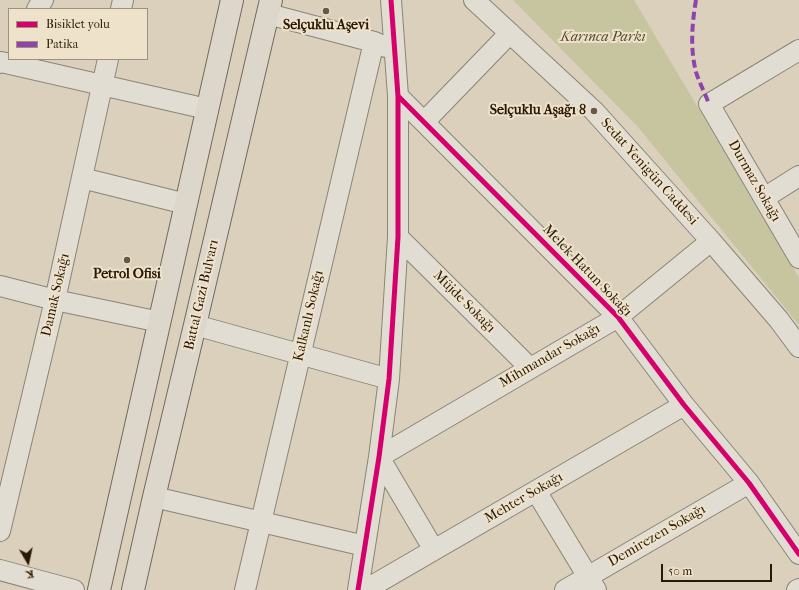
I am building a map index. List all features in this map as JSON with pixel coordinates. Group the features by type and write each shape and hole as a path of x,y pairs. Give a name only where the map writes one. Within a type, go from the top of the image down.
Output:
{"main road":[{"path":"99,590 232,0"},
{"name":"Battal Gazi Bulvarı","path":"134,590 154,497 270,7"}],"street":[{"path":"358,590 379,457 389,379 398,237 398,96 391,0"},
{"name":"Sedat Yenigün Caddesi","path":"467,0 480,6 594,111 711,241 779,320 799,346"},
{"path":"270,7 394,50"},
{"path":"424,122 510,34"},
{"name":"Kalkanlı Sokağı","path":"245,590 374,42"},
{"name":"Durmaz Sokağı","path":"799,50 709,104 799,258"},
{"path":"10,60 102,85 207,109"},
{"name":"Damak Sokağı","path":"0,531 56,300 108,60"},
{"name":"Melek Hatun Sokağı","path":"398,96 618,317 684,405 749,483 799,554"},
{"path":"764,198 799,176"},
{"path":"82,178 186,204"},
{"name":"Müjde Sokağı","path":"398,237 530,368"},
{"name":"Mihmandar Sokağı","path":"379,457 618,317 711,241"},
{"path":"0,286 56,300 160,322"},
{"path":"195,325 389,379"},
{"name":"Mehter Sokağı","path":"365,590 386,585 434,550 684,405"},
{"path":"379,457 434,550"},
{"name":"Demirezen Sokağı","path":"565,590 592,583 749,483"},
{"path":"536,491 592,583"},
{"path":"154,497 365,546"},
{"path":"0,570 74,590"}],"green space":[{"name":"Karınca Parkı","path":"513,0 634,0 799,278 799,325 638,127"}],"marked path":[{"path":"696,0 693,18 692,45 694,63 696,72 709,104"}],"cycle path":[{"path":"358,590 379,457 389,379 398,237 398,96 391,0"},
{"path":"398,96 618,317 684,405 749,483 799,554"}],"place":[{"name":"Selçuklu Aşevi","path":"326,11"},
{"name":"Selçuklu Aşağı 8","path":"594,111"},
{"name":"Petrol Ofisi","path":"127,260"}]}
